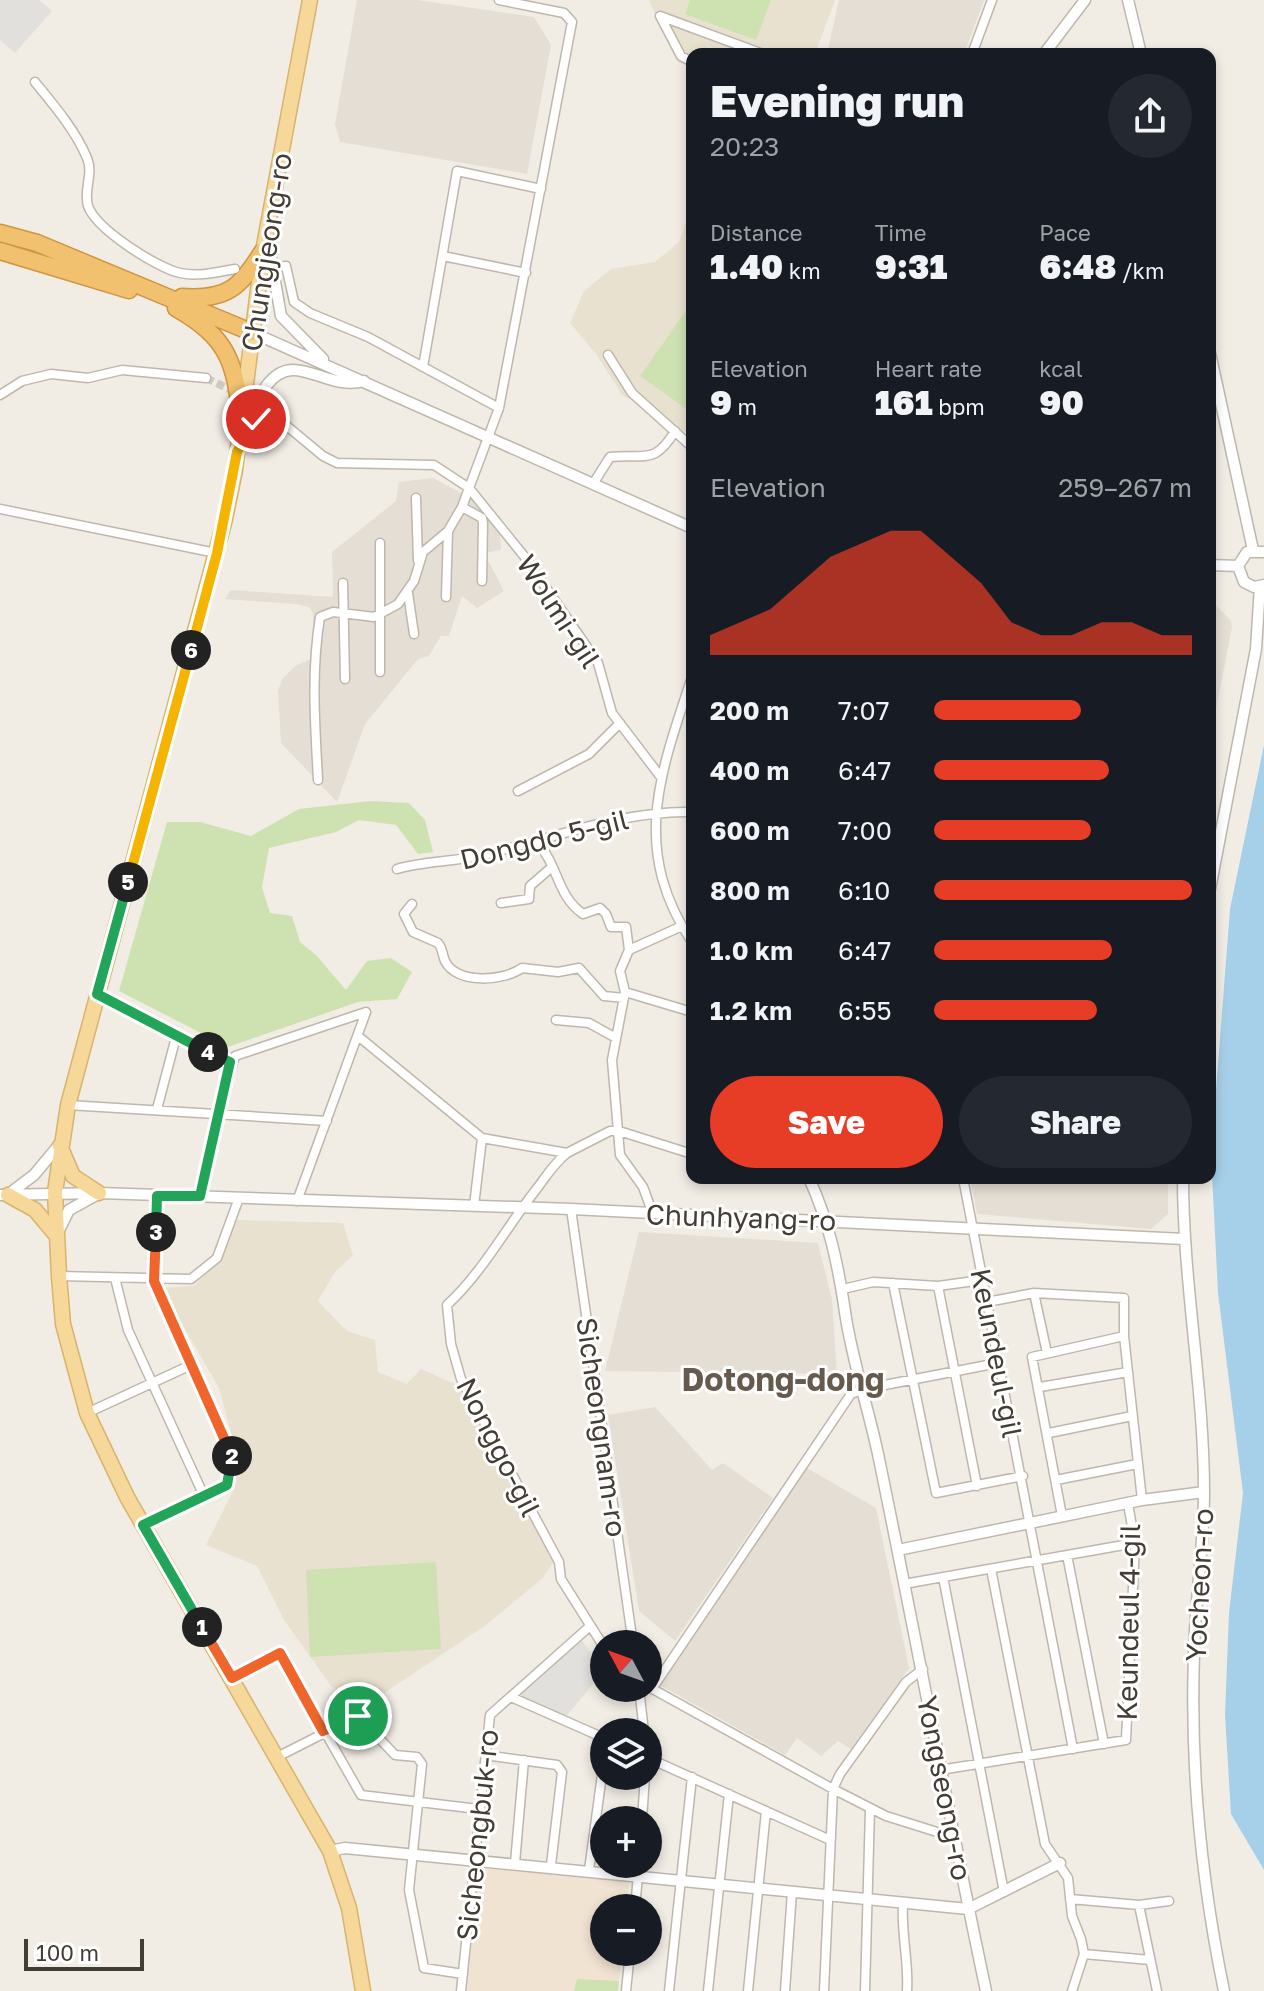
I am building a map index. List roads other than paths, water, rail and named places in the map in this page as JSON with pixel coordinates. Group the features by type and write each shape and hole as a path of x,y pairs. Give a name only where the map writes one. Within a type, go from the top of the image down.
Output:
{"highway":[{"path":"0,233 37,243 251,332"},
{"path":"0,251 169,300 214,298 242,283 263,251"},
{"path":"169,300 222,343 237,377 241,419"}],"main road":[{"name":"Chungjeong-ro","path":"310,0 266,232 237,452 217,553 68,1105 59,1145 55,1192 56,1236 63,1324 87,1413 143,1525 330,1851 349,1908 363,1991"},
{"path":"59,1145 73,1176 99,1193"},
{"path":"4,1195 35,1210 56,1236"}],"street":[{"path":"418,561 448,531 462,507 499,408 572,22 564,13 499,0"},
{"path":"974,48 992,0"},
{"path":"1049,48 1085,0"},
{"path":"1128,0 1140,48"},
{"path":"686,59 681,56 660,16 747,48"},
{"path":"35,82 87,156 91,178 87,200 93,216 103,226 169,270 199,275 235,269"},
{"path":"423,367 457,171 541,189"},
{"path":"266,232 281,316 333,368"},
{"path":"443,256 526,273"},
{"path":"276,267 286,266 294,302 310,313 368,337 499,408"},
{"path":"251,332 686,525"},
{"path":"608,355 632,393 686,441"},
{"path":"0,395 22,381 51,374 88,378 122,370 206,378"},
{"path":"237,452 256,419 263,392 277,375 303,370 346,385 364,381"},
{"path":"1216,378 1258,551 1243,556 1238,566 1244,582 1262,586 1256,649 1216,858"},
{"name":"Wolmi-gil","path":"264,407 323,456 337,463 434,465 469,488 524,556 598,663 612,713 660,776"},
{"path":"593,484 610,457 659,454 675,431"},
{"path":"318,780 312,677 318,658 319,623 327,613 374,617 398,604 408,593 418,561 416,498"},
{"path":"462,507 482,518 482,581"},
{"path":"0,509 217,553"},
{"path":"446,597 448,531"},
{"path":"380,543 380,672"},
{"path":"1216,565 1238,566"},
{"path":"343,583 345,679"},
{"path":"408,593 414,634"},
{"path":"686,696 660,776 654,811 657,863 686,932"},
{"path":"518,791 589,754 620,723"},
{"name":"Dongdo 5-gil","path":"397,869 448,863 537,843 654,811 686,812"},
{"path":"537,843 550,856 559,886 574,907 583,914 600,908 611,927 626,927 629,950 620,971 624,995 612,1060 620,1155 643,1187 653,1214"},
{"path":"501,903 529,899 530,886 552,867"},
{"path":"412,904 404,914 413,932 438,943 445,961 454,970 470,976 497,978 511,975 522,968 558,972 579,968 604,996 624,995 686,1010"},
{"path":"629,950 682,926"},
{"path":"97,994 230,1062"},
{"path":"200,1196 230,1062 235,1056 366,1012 297,1201"},
{"path":"556,1020 589,1023 616,1038"},
{"path":"358,1036 482,1138 567,1153 610,1131 619,1131 686,1152"},
{"path":"157,1109 176,1037"},
{"path":"68,1105 327,1121"},
{"path":"474,1206 482,1138"},
{"path":"4,1195 34,1175 59,1145"},
{"name":"Nonggo-gil","path":"567,1153 554,1164 520,1208 466,1288 447,1305 451,1344 461,1379 559,1562 561,1579 591,1630"},
{"name":"Yongseong-ro","path":"812,1184 828,1221 843,1289 845,1314 864,1389 923,1669 953,1837 986,1991"},
{"name":"Keundeul-gil","path":"964,1184 1023,1476 1073,1749"},
{"name":"Yocheon-ro","path":"1183,1184 1184,1239 1204,1492 1192,1738 1204,1882 1224,1991"},
{"path":"56,1236 69,1210 99,1193"},
{"name":"Chunhyang-ro","path":"4,1195 99,1193 571,1209 1184,1239"},
{"path":"143,1525 227,1485 234,1460 154,1281 157,1196"},
{"path":"59,1276 154,1281 191,1279 217,1258 239,1198"},
{"name":"Sicheongnam-ro","path":"571,1209 631,1630"},
{"path":"115,1278 128,1330 204,1496"},
{"path":"843,1289 873,1282 938,1286 982,1280"},
{"path":"893,1283 936,1493 977,1486"},
{"name":"Keundeul-gil","path":"938,1286 977,1486 1023,1476"},
{"path":"987,1302 1034,1293 1047,1353"},
{"name":"Keundeul 4-gil","path":"1034,1293 1124,1298 1124,1336 1142,1500"},
{"path":"1062,1516 1049,1433 1032,1357 1124,1336"},
{"path":"662,1670 851,1394 998,1363"},
{"path":"87,1413 191,1365"},
{"path":"1040,1387 1128,1372"},
{"path":"1049,1433 1132,1416"},
{"path":"1056,1480 1137,1464"},
{"path":"898,1550 1142,1500 1204,1492"},
{"name":"Keundeul 4-gil","path":"1104,1744 1126,1740 1135,1543 1128,1504"},
{"path":"904,1584 1135,1543"},
{"path":"940,1770 1104,1744 1067,1555"},
{"path":"991,1569 1045,1844 1068,1878 1084,1954 1072,1991"},
{"path":"943,1577 1004,1892"},
{"name":"Sicheongbuk-ro","path":"461,1991 472,1860 490,1715 589,1627"},
{"path":"232,1678 280,1653 361,1795 478,1809"},
{"path":"824,1991 828,1839 833,1789 840,1774 906,1682 923,1669"},
{"path":"662,1695 870,1809 953,1837"},
{"path":"511,1697 590,1732"},
{"path":"277,1757 323,1731 358,1716 395,1755 417,1757 422,1764 409,1890 424,1968 463,1974"},
{"path":"485,1755 557,1765 562,1772 551,1865"},
{"path":"515,1863 524,1760"},
{"path":"662,1764 828,1839"},
{"path":"669,1991 692,1777"},
{"path":"330,1851 345,1848 589,1870 600,1790"},
{"path":"708,1991 729,1794"},
{"path":"865,1991 870,1809"},
{"path":"748,1991 766,1811"},
{"path":"652,1878 968,1909 1060,1863"},
{"path":"785,1991 792,1892"},
{"path":"1070,1899 1139,1905 1169,1901"},
{"path":"903,1904 901,1935 909,1966 907,1991"},
{"path":"1139,1905 1157,1991"},
{"path":"1084,1954 1150,1960"},
{"path":"626,1991 629,1966"}],"water":[{"path":"1264,745 1264,1870 1231,1814 1225,1715 1229,1613 1243,1493 1218,1293 1212,1184 1216,1184 1216,1090 1230,909"}],"tunnel":[{"path":"206,378 264,406"}],"district":[{"name":"Dotong-dong","path":"783,1379"}]}
